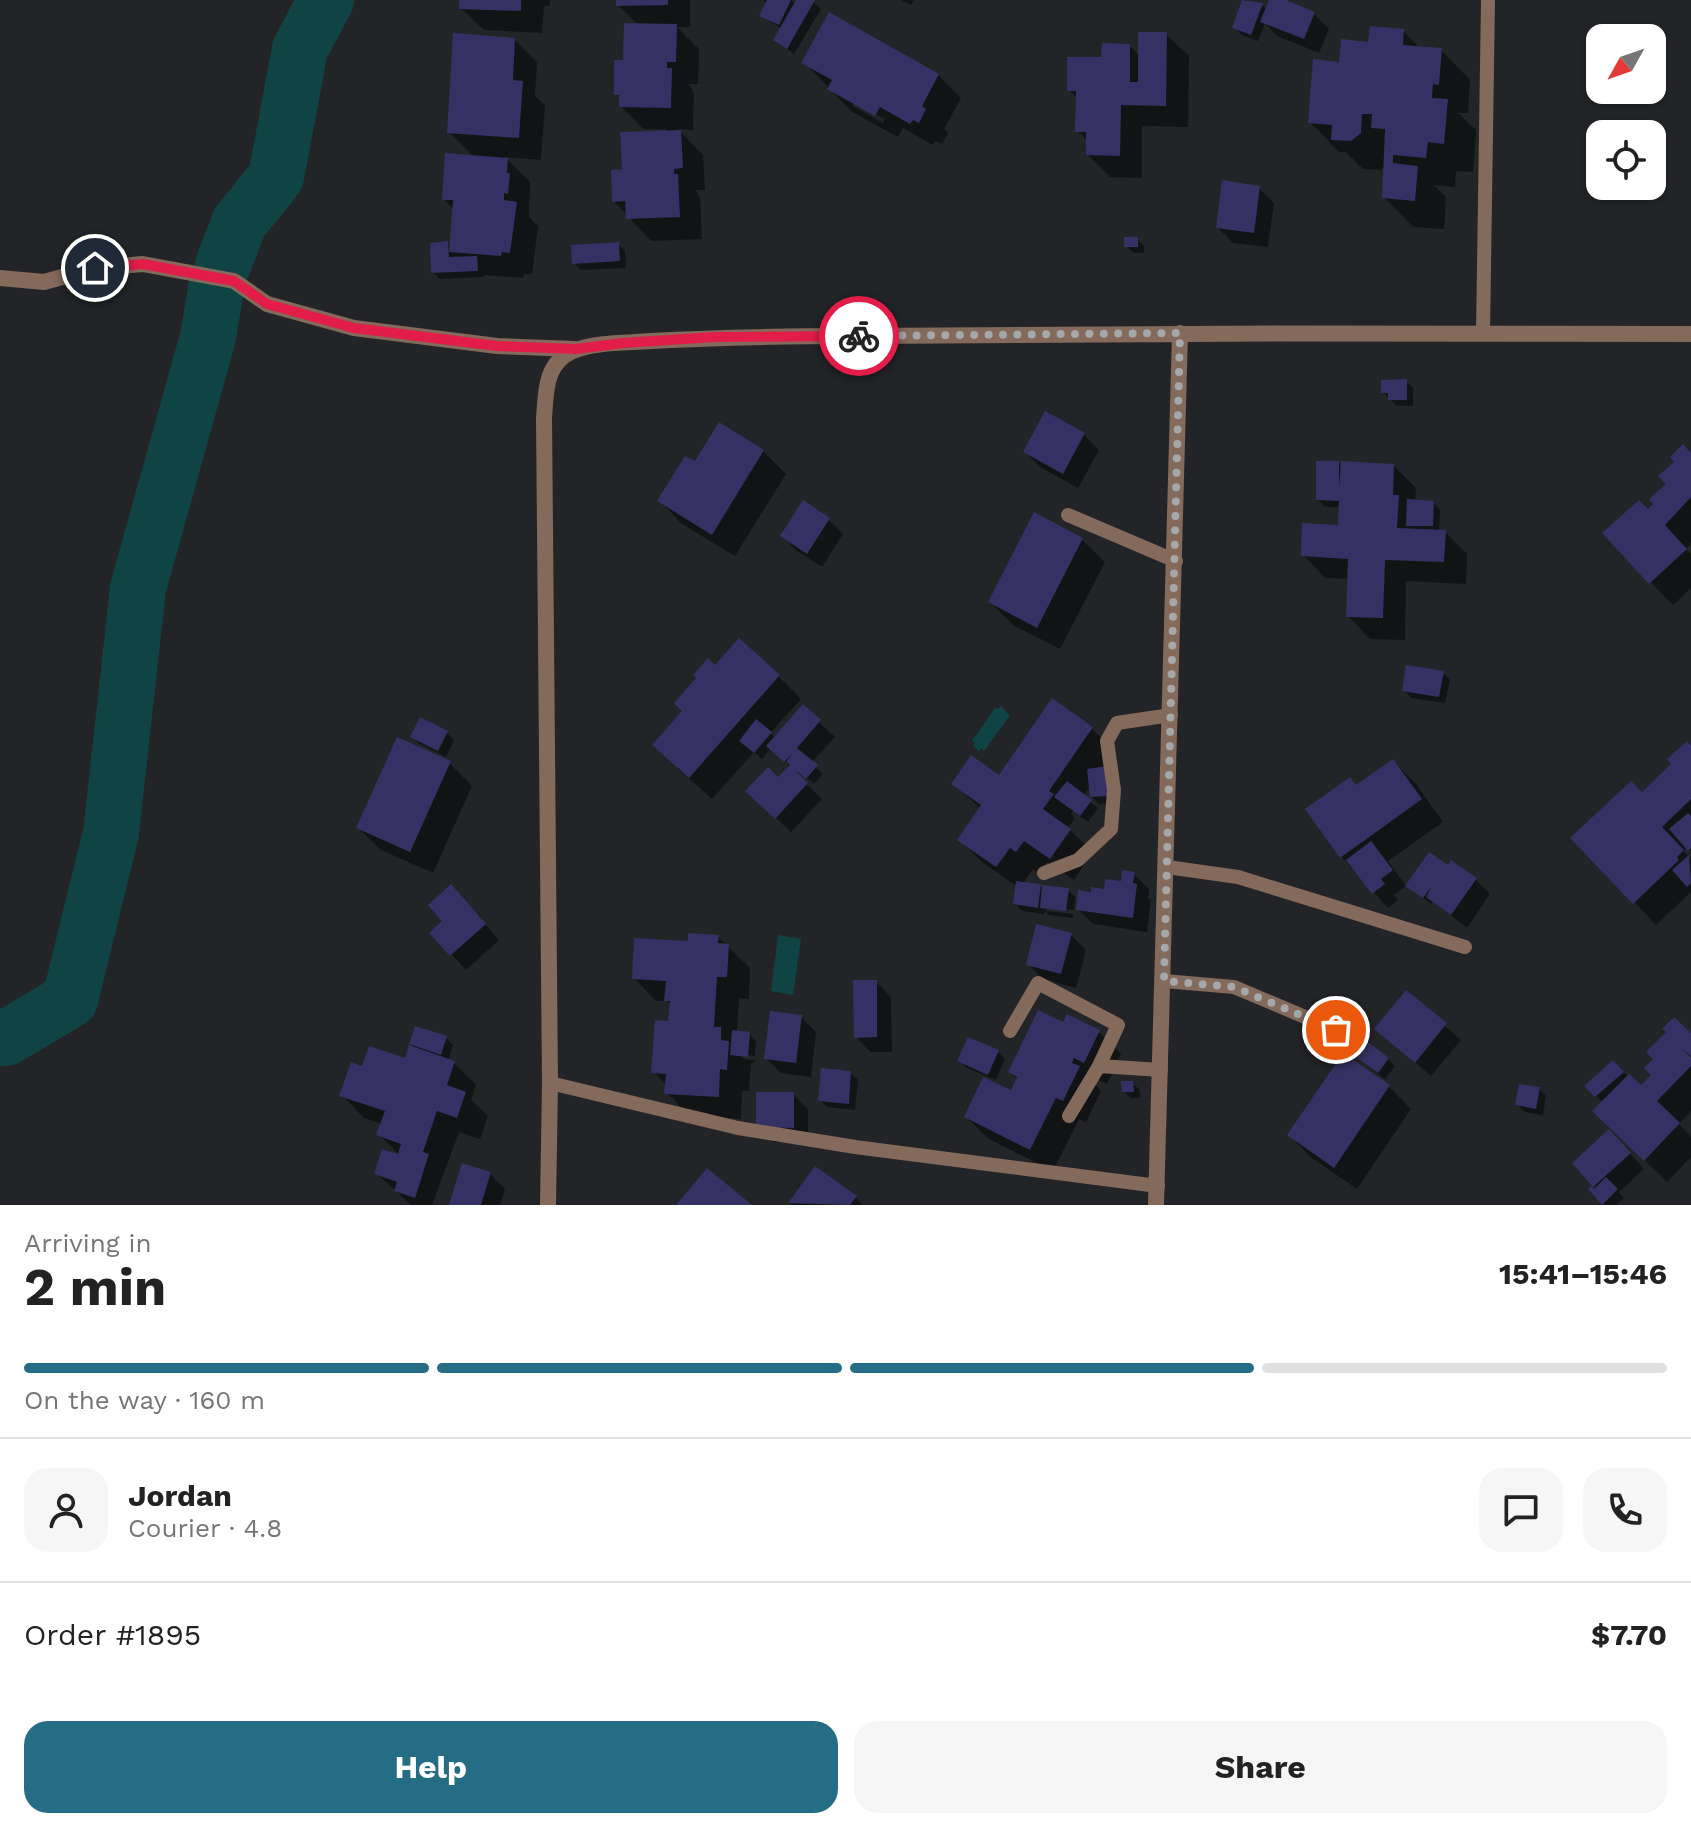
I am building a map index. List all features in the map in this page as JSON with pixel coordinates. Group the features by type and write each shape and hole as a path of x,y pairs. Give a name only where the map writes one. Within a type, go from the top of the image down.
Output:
{"street":[{"path":"0,278 44,282 95,268 143,264 234,281 267,304 354,328 497,346 576,349 715,337 1180,333 1691,334"},
{"path":"1156,1205 1180,333"},
{"path":"548,1205 550,1083 544,418 546,387 551,371 558,358 576,349"}],"lane":[{"path":"1483,333 1488,0"},
{"path":"1068,515 1176,561"},
{"path":"1044,873 1078,860 1111,829 1114,790 1107,741 1117,723 1171,715"},
{"path":"1167,867 1238,877 1465,947"},
{"path":"1164,981 1234,987 1336,1030"},
{"path":"1010,1031 1038,983 1118,1025 1099,1066 1069,1116"},
{"path":"1099,1066 1161,1070"},
{"path":"550,1083 767,1133 1158,1186"}],"water":[{"path":"1001,706 1010,715 984,751 981,748 979,751 972,741 995,708"},
{"path":"778,935 801,939 793,995 771,991"}],"building":[{"path":"459,0 521,0 521,11 459,9"},
{"path":"616,0 668,0 668,5 616,6"},
{"path":"767,0 791,0 779,25 759,16"},
{"path":"796,0 815,0 787,49 773,40"},
{"path":"1242,0 1263,3 1251,35 1232,28"},
{"path":"1269,0 1286,0 1315,12 1304,39 1260,22"},
{"path":"829,12 939,74 922,106 926,109 919,123 913,120 910,124 880,107 875,116 827,89 832,80 801,63"},
{"path":"624,23 677,24 676,62 667,62 667,68 672,68 671,108 619,107 619,95 614,95 614,60 623,60"},
{"path":"1370,26 1404,29 1403,45 1442,48 1439,85 1433,84 1432,98 1448,99 1444,144 1428,142 1426,158 1393,155 1393,163 1418,166 1415,201 1382,198 1385,129 1371,128 1372,114 1362,114 1361,133 1351,141 1331,140 1332,125 1308,123 1313,59 1339,62 1341,39 1368,42"},
{"path":"1138,32 1167,32 1166,106 1121,105 1120,156 1086,155 1086,132 1075,132 1076,91 1067,91 1067,57 1101,57 1102,43 1130,44 1130,82 1138,82"},
{"path":"453,33 515,38 513,80 523,81 519,138 447,133"},
{"path":"681,130 683,168 674,169 674,174 678,174 680,217 626,219 625,201 612,202 611,170 622,169 620,132"},
{"path":"445,153 508,158 508,194 504,193 504,200 517,202 510,253 502,252 501,256 449,252 453,200 442,200"},
{"path":"1222,180 1260,186 1254,233 1216,228"},
{"path":"1124,237 1138,237 1138,247 1124,247"},
{"path":"448,241 449,257 477,256 478,271 431,273 430,243"},
{"path":"619,242 620,261 572,264 571,245"},
{"path":"1407,379 1407,400 1388,400 1388,393 1381,393 1381,380"},
{"path":"1045,411 1085,433 1063,474 1023,452"},
{"path":"719,422 764,450 712,535 657,501 685,456 695,461"},
{"path":"1683,444 1691,453 1691,497 1665,525 1687,549 1649,584 1602,533 1639,500 1648,509 1653,504 1649,499 1666,484 1658,476 1674,462 1670,457"},
{"path":"1316,461 1339,461 1339,488 1341,461 1394,464 1393,495 1399,495 1397,528 1446,530 1444,562 1385,560 1383,618 1346,617 1348,559 1301,556 1302,523 1338,525 1339,501 1316,500"},
{"path":"1407,499 1434,501 1433,526 1406,526"},
{"path":"803,500 830,518 807,554 780,536"},
{"path":"1034,512 1083,538 1037,628 988,602"},
{"path":"739,638 780,675 689,778 652,745 682,711 674,703 696,678 693,675 708,658 715,665"},
{"path":"1406,665 1444,671 1439,697 1402,691"},
{"path":"1052,698 1093,727 1049,791 1054,794 1043,809 1071,829 1050,859 1024,841 1016,852 1010,848 996,867 957,840 981,805 951,784 971,755 999,775"},
{"path":"803,704 821,720 797,748 818,765 806,779 795,770 808,783 775,819 745,791 768,767 778,777 790,765 786,762 792,754 784,762 766,746"},
{"path":"420,717 448,731 438,751 410,737"},
{"path":"756,719 772,732 754,753 739,741"},
{"path":"397,737 451,761 410,852 356,828"},
{"path":"1687,741 1691,746 1691,799 1662,827 1684,850 1677,857 1679,860 1633,904 1570,838 1631,781 1642,792 1671,764 1667,759"},
{"path":"1393,759 1422,799 1340,858 1305,809 1350,777 1356,785"},
{"path":"1107,766 1110,796 1090,797 1087,769"},
{"path":"1067,781 1092,800 1080,816 1054,797"},
{"path":"1688,813 1691,816 1691,848 1688,851 1669,829"},
{"path":"1371,841 1393,870 1381,879 1385,884 1372,894 1346,860"},
{"path":"1429,852 1448,865 1451,860 1477,878 1451,915 1426,897 1432,886 1423,898 1405,886"},
{"path":"1689,855 1691,883 1687,887 1672,870"},
{"path":"1122,870 1135,872 1133,883 1137,884 1133,918 1076,910 1078,890 1091,892 1091,887 1104,889 1105,879 1121,881"},
{"path":"1016,881 1041,884 1038,908 1013,904"},
{"path":"451,884 486,924 450,956 429,933 442,921 428,905"},
{"path":"1042,885 1069,888 1066,911 1040,908"},
{"path":"1036,924 1072,933 1061,974 1026,965"},
{"path":"688,933 719,935 718,943 729,944 727,977 717,977 714,1027 721,1027 721,1040 729,1041 727,1070 720,1069 719,1097 664,1094 666,1074 651,1073 655,1020 668,1021 670,1001 664,1001 666,981 632,979 634,938 688,941"},
{"path":"853,980 877,980 877,1037 854,1038"},
{"path":"1406,990 1447,1023 1415,1063 1374,1029"},
{"path":"1038,1010 1063,1022 1067,1014 1100,1030 1084,1063 1074,1058 1072,1063 1080,1066 1063,1101 1056,1098 1030,1150 964,1117 983,1077 1011,1090 1017,1077 1008,1072"},
{"path":"770,1011 802,1015 796,1063 764,1059"},
{"path":"1674,1017 1691,1033 1691,1056 1682,1049 1691,1058 1691,1066 1657,1101 1680,1123 1644,1161 1592,1111 1629,1074 1641,1085 1651,1075 1644,1068 1653,1059 1646,1052 1666,1032 1662,1029"},
{"path":"415,1026 447,1036 441,1055 409,1044"},
{"path":"732,1030 750,1032 748,1057 730,1055"},
{"path":"1360,1036 1389,1058 1378,1073 1349,1052"},
{"path":"968,1037 999,1050 988,1075 957,1061"},
{"path":"409,1045 455,1061 447,1085 466,1092 457,1118 437,1111 423,1152 429,1154 415,1198 394,1191 397,1182 374,1174 382,1149 398,1154 401,1144 376,1135 385,1111 339,1096 351,1062 362,1066 369,1046 405,1058"},
{"path":"1343,1053 1390,1085 1334,1168 1287,1135"},
{"path":"1613,1060 1624,1072 1595,1097 1584,1086"},
{"path":"821,1068 851,1071 849,1104 818,1101"},
{"path":"1121,1081 1133,1081 1134,1092 1122,1092"},
{"path":"1519,1084 1540,1087 1536,1109 1515,1105"},
{"path":"756,1092 794,1092 794,1128 756,1127"},
{"path":"1609,1129 1631,1153 1593,1187 1572,1163"},
{"path":"462,1163 491,1172 481,1205 449,1205"},
{"path":"815,1166 857,1196 850,1205 788,1203"},
{"path":"707,1168 752,1205 676,1205"},
{"path":"1606,1177 1618,1189 1602,1205 1588,1189 1591,1186 1594,1189"}],"waterway":[{"path":"223,265 239,223 276,177 300,49 326,0"},
{"path":"0,1038 6,1038 70,1000 111,833 138,588 208,337 216,289"}],"way so far":[{"path":"859,336 1180,333 1164,981 1234,987 1336,1030"}],"route":[{"path":"95,268 143,264 234,281 267,304 354,328 497,346 576,349 715,337 859,336"}]}
